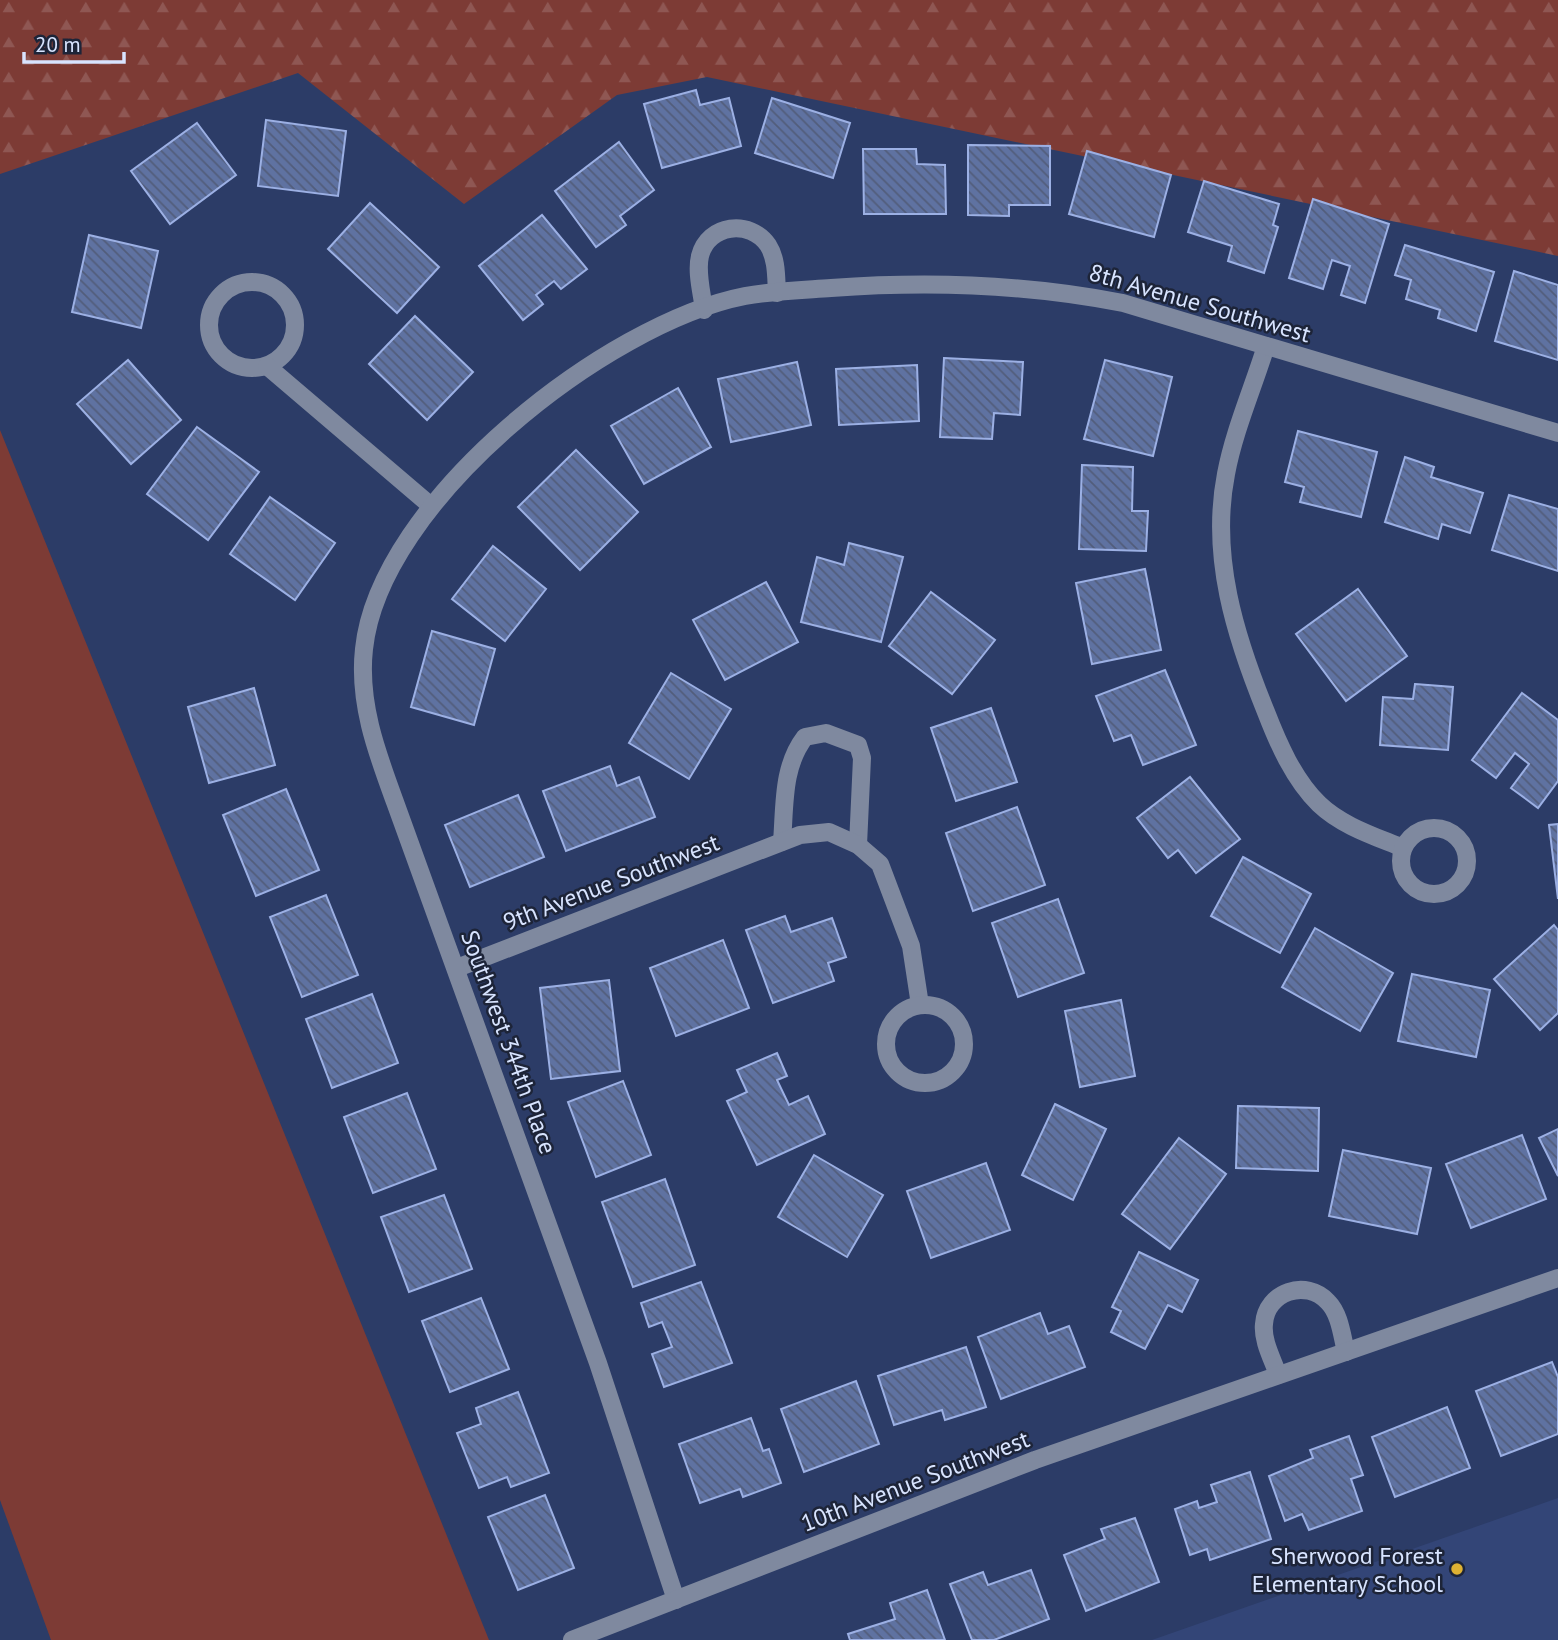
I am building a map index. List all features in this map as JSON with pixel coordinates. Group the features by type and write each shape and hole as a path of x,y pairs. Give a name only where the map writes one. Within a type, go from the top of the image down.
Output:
{"street":[{"path":"704,310 700,257 714,235 726,229 739,227 762,238 774,261 777,293"},
{"path":"267,366 280,359 295,334 295,319 287,299 270,285 241,283 228,288 218,298 208,324 210,338 226,360 239,367 267,366 430,505"},
{"name":"8th Avenue Southwest","path":"430,505 463,469 501,435 577,375 658,328 743,296 865,286 939,285 1063,291 1123,303 1558,433"},
{"path":"1266,346 1226,473 1220,529 1225,583 1235,631 1277,738 1307,790 1339,819 1403,848"},
{"name":"Southwest 344th Place","path":"430,505 407,537 373,606 364,649 363,681 367,716 378,756 598,1363 676,1600"},
{"path":"782,842 787,772 793,752 805,737 826,733 858,745 862,758 858,845"},
{"name":"9th Avenue Southwest","path":"457,968 800,835 829,832 858,845 880,864 911,946 920,1005"},
{"path":"920,1005 946,1010 956,1020 964,1045 954,1070 930,1083 904,1077 893,1068 887,1055 888,1028 907,1009 920,1005"},
{"name":"10th Avenue Southwest","path":"572,1640 1035,1460 1558,1278"},
{"path":"1278,1375 1263,1326 1266,1313 1282,1294 1308,1290 1320,1295 1336,1315 1346,1352"}],"shaded area":[{"name":"Sherwood Forest Elementary School","path":"1558,1498 1558,1640 1152,1640"}],"green space":[{"path":"0,0 1558,0 1558,256 707,77 617,95 464,204 298,73 0,174"},
{"path":"0,430 489,1640 51,1640 0,1500"}],"building":[{"path":"696,90 700,105 729,98 741,146 662,168 644,104"},
{"path":"772,98 850,123 833,178 755,153"},
{"path":"266,120 346,131 338,196 258,186"},
{"path":"197,123 236,175 170,224 131,171"},
{"path":"619,142 654,190 620,216 626,225 596,247 555,191"},
{"path":"968,145 1050,146 1050,205 1009,205 1009,216 968,215"},
{"path":"863,149 916,149 917,164 945,165 946,214 864,214"},
{"path":"1087,151 1171,175 1154,237 1069,214"},
{"path":"1204,181 1279,204 1273,225 1278,227 1264,273 1228,261 1232,246 1188,232"},
{"path":"1313,199 1389,224 1365,303 1341,295 1350,266 1332,260 1323,289 1289,278"},
{"path":"370,203 439,267 397,313 328,249"},
{"path":"542,215 587,269 561,289 554,281 536,295 543,304 523,320 479,266"},
{"path":"89,235 158,251 141,328 72,312"},
{"path":"1405,245 1494,272 1476,331 1438,318 1440,310 1406,299 1411,280 1395,275"},
{"path":"1514,271 1558,285 1558,360 1495,341"},
{"path":"415,316 473,372 427,420 369,364"},
{"path":"944,358 1023,362 1020,415 994,413 992,439 940,437"},
{"path":"128,360 181,420 131,464 77,404"},
{"path":"1105,360 1172,377 1153,456 1084,439"},
{"path":"797,362 811,425 731,442 718,379"},
{"path":"917,365 919,421 839,425 836,369"},
{"path":"678,388 711,447 644,484 611,426"},
{"path":"197,427 259,472 208,540 147,494"},
{"path":"1298,431 1377,452 1361,517 1300,502 1304,487 1285,482"},
{"path":"576,450 638,512 580,570 518,507"},
{"path":"1405,457 1434,467 1431,477 1483,493 1470,533 1442,524 1438,539 1385,522"},
{"path":"1082,465 1133,467 1132,511 1148,511 1146,551 1079,549"},
{"path":"1509,495 1558,509 1558,571 1492,550"},
{"path":"270,497 335,543 295,600 230,554"},
{"path":"849,543 903,557 881,642 801,622 817,557 844,565"},
{"path":"493,546 546,589 505,641 452,599"},
{"path":"1145,569 1161,650 1092,664 1076,583"},
{"path":"766,582 798,642 725,680 693,620"},
{"path":"1358,589 1407,656 1346,701 1296,634"},
{"path":"931,592 995,640 952,694 889,646"},
{"path":"432,631 495,649 474,725 411,707"},
{"path":"1165,670 1196,745 1143,765 1131,735 1114,741 1096,696"},
{"path":"671,673 731,709 689,779 629,743"},
{"path":"1415,684 1453,687 1448,750 1380,745 1383,697 1413,699"},
{"path":"254,688 275,765 209,783 188,707"},
{"path":"1522,693 1558,720 1558,781 1538,808 1511,788 1529,764 1515,753 1496,778 1472,760"},
{"path":"991,708 1017,782 956,801 931,728"},
{"path":"610,766 617,786 639,777 655,817 566,851 543,791"},
{"path":"1190,777 1240,839 1196,873 1178,850 1168,858 1137,818"},
{"path":"286,789 319,870 256,896 223,815"},
{"path":"518,795 544,857 470,887 445,825"},
{"path":"1017,807 1045,885 973,911 946,833"},
{"path":"1558,824 1558,899 1549,825"},
{"path":"1243,857 1311,894 1280,953 1211,916"},
{"path":"326,895 358,975 302,997 270,917"},
{"path":"1058,899 1084,973 1018,997 992,923"},
{"path":"785,916 791,932 832,918 846,957 828,963 834,981 773,1003 746,930"},
{"path":"1554,925 1558,930 1558,1013 1540,1030 1494,979"},
{"path":"1315,928 1393,973 1360,1031 1282,987"},
{"path":"723,940 749,1008 676,1036 650,968"},
{"path":"1412,974 1490,990 1476,1057 1398,1041"},
{"path":"609,980 620,1071 551,1079 540,988"},
{"path":"372,994 398,1063 332,1088 306,1019"},
{"path":"1121,1000 1135,1076 1080,1087 1065,1011"},
{"path":"777,1053 787,1076 777,1080 789,1105 808,1096 825,1134 757,1165 727,1101 747,1092 737,1070"},
{"path":"623,1081 651,1155 596,1177 568,1102"},
{"path":"407,1093 436,1169 373,1193 344,1117"},
{"path":"1055,1104 1106,1129 1073,1200 1022,1175"},
{"path":"1238,1106 1319,1108 1318,1171 1236,1168"},
{"path":"1558,1129 1558,1176 1539,1138"},
{"path":"1522,1135 1546,1199 1471,1228 1446,1164"},
{"path":"1179,1138 1226,1174 1170,1249 1122,1214"},
{"path":"1343,1150 1431,1168 1417,1234 1329,1216"},
{"path":"814,1155 883,1195 847,1257 778,1217"},
{"path":"986,1163 1010,1230 931,1258 907,1191"},
{"path":"665,1179 695,1265 633,1287 602,1202"},
{"path":"444,1195 472,1269 409,1292 381,1217"},
{"path":"1139,1252 1198,1280 1182,1312 1168,1305 1145,1349 1111,1332 1121,1311 1112,1307"},
{"path":"701,1282 732,1363 664,1387 652,1354 672,1347 662,1322 649,1327 641,1303"},
{"path":"481,1298 509,1369 450,1392 422,1321"},
{"path":"1040,1313 1048,1334 1069,1326 1085,1367 1001,1399 978,1337"},
{"path":"966,1347 986,1407 945,1420 942,1410 894,1425 878,1376"},
{"path":"1552,1362 1558,1377 1558,1434 1501,1456 1476,1391"},
{"path":"856,1381 879,1444 804,1472 781,1409"},
{"path":"518,1392 549,1473 511,1487 507,1477 479,1488 457,1433 481,1424 476,1408"},
{"path":"1447,1407 1470,1468 1395,1497 1372,1437"},
{"path":"751,1418 763,1451 769,1449 781,1483 743,1497 740,1489 700,1503 679,1444"},
{"path":"1349,1436 1363,1475 1351,1479 1362,1511 1309,1530 1302,1514 1285,1521 1269,1476 1313,1458 1310,1450"},
{"path":"1250,1472 1271,1539 1210,1560 1207,1549 1190,1555 1175,1509 1197,1501 1199,1508 1217,1502 1211,1485"},
{"path":"545,1495 574,1568 518,1590 488,1517"},
{"path":"1135,1518 1159,1582 1086,1611 1064,1555 1105,1539 1101,1529"},
{"path":"1031,1570 1049,1619 994,1640 972,1640 950,1584 983,1572 988,1585"},
{"path":"927,1590 945,1640 850,1640 848,1634 895,1619 890,1603"}],"place":[{"name":"Sherwood Forest Elementary School","path":"1457,1569"}]}
